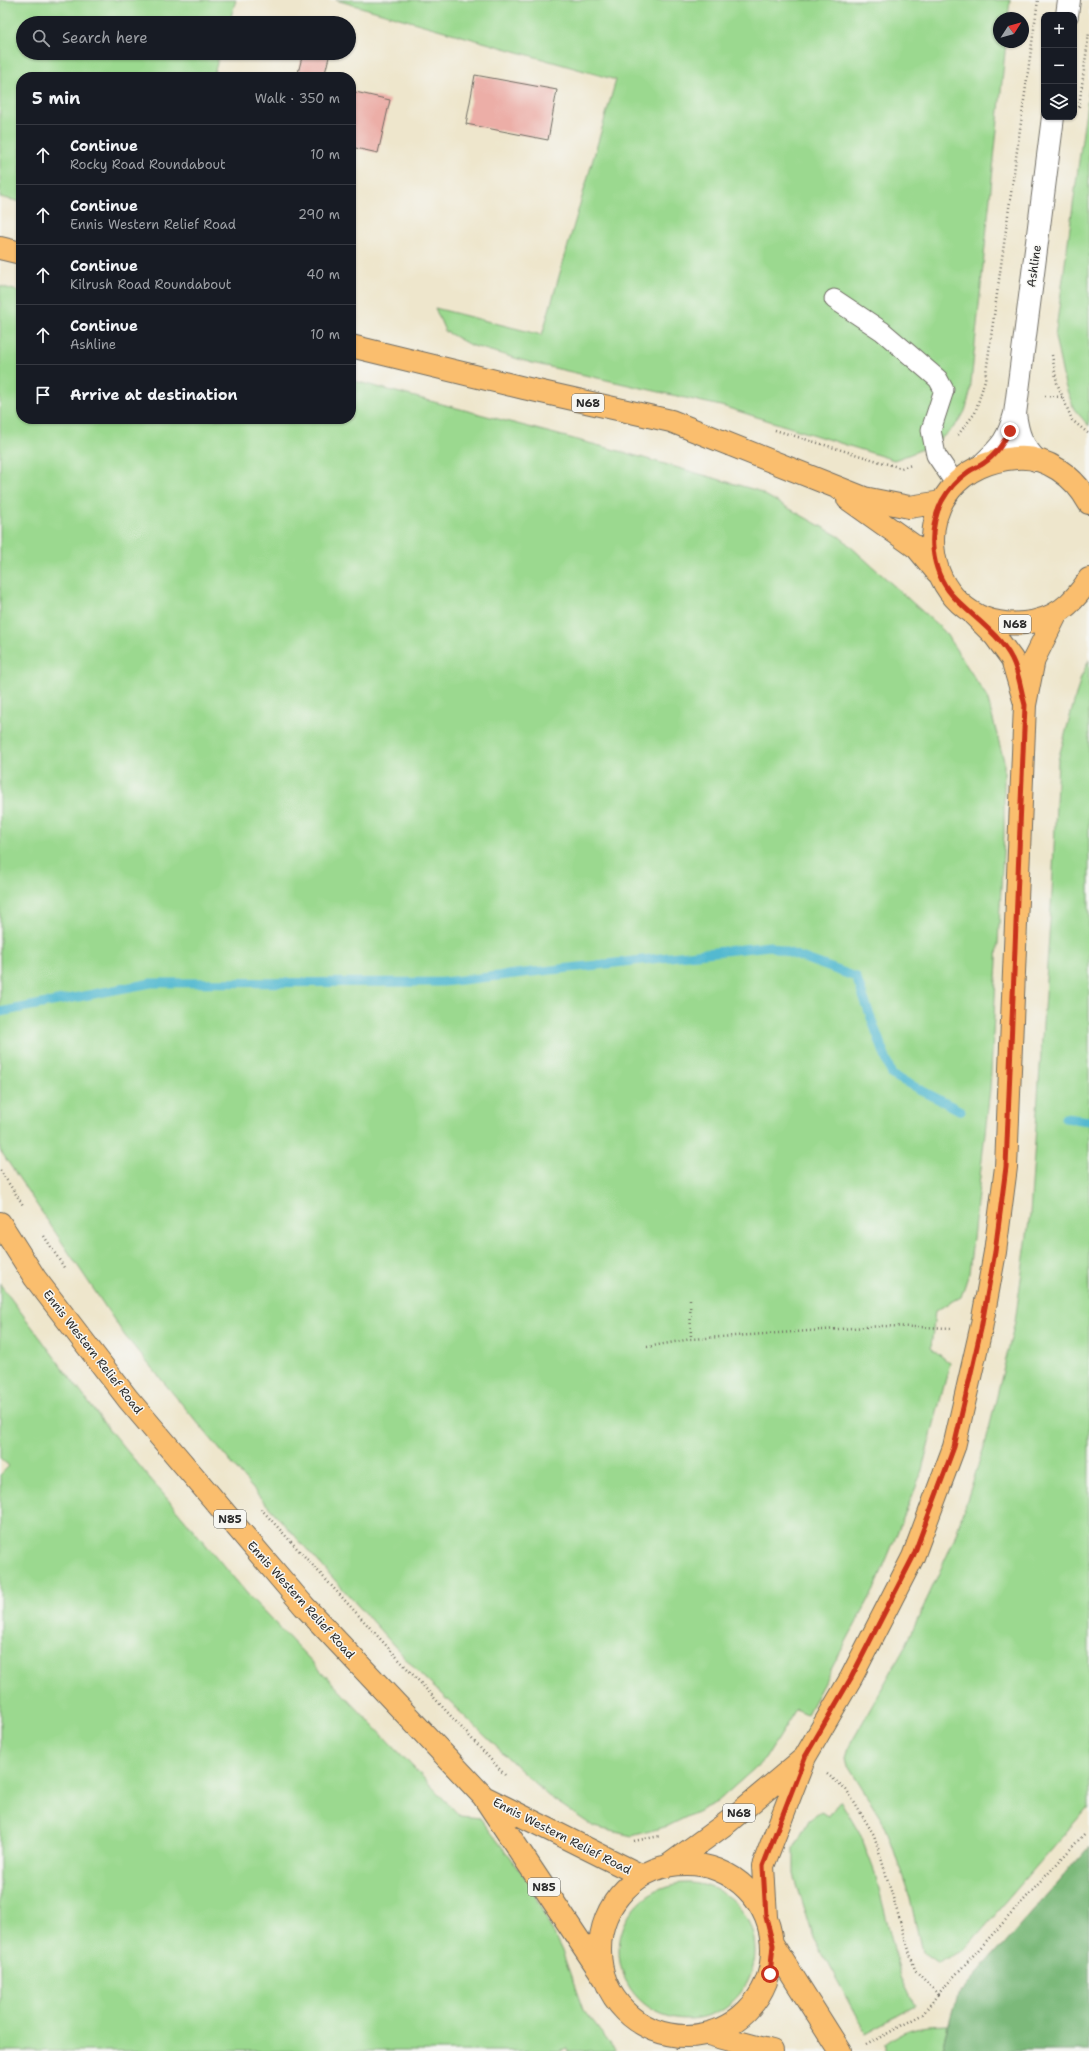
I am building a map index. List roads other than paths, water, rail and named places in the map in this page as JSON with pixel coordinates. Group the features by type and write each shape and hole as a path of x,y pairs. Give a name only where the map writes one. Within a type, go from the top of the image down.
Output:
{"main road":[{"path":"0,248 16,252"},
{"name":"N68","path":"356,347 671,422 864,498 909,507 942,502"},
{"name":"N68","path":"941,578 934,559 932,540 935,520 942,502 955,483 968,472 984,464 1001,459 1019,457 1036,460 1055,467 1072,479 1089,503"},
{"name":"N68","path":"818,480 868,512 917,548 941,578 952,595 995,636 1012,659 1025,705"},
{"name":"N68","path":"967,608 988,619 1011,624 1035,622 1057,613 1078,597 1089,579"},
{"name":"N68","path":"766,1917 763,1866 805,1757 851,1678 913,1557 954,1447 981,1329 995,1252 1006,1167 1025,705 1034,660 1057,613"},
{"name":"Ennis Western Relief Road","path":"0,1223 35,1278 133,1405 304,1606 483,1796 605,1979"},
{"name":"N68","path":"669,1865 728,1822 805,1757"},
{"name":"Ennis Western Relief Road","path":"483,1796 642,1876"},
{"name":"N85","path":"773,1945 770,1974 756,2001 735,2022 708,2034 693,2036 677,2043 633,2018 616,2000 605,1979 600,1949 605,1920 620,1895 642,1876 669,1865 699,1864 727,1874 750,1892 766,1917 773,1945 840,2051"},
{"name":"N85","path":"708,2034 772,2051"}],"street":[{"path":"1067,12 1069,0"},
{"name":"Ashline","path":"984,464 1001,448 1010,431 1015,414 1054,120"},
{"name":"Ashline","path":"1015,414 1018,434 1024,448 1036,460"}],"lane":[{"path":"834,299 882,331 938,378 944,390 931,430 936,456 955,483"}],"waterway":[{"path":"0,1012 151,983 443,982 770,946 856,977 892,1075 961,1111"},
{"path":"1065,1118 1089,1121"}]}
